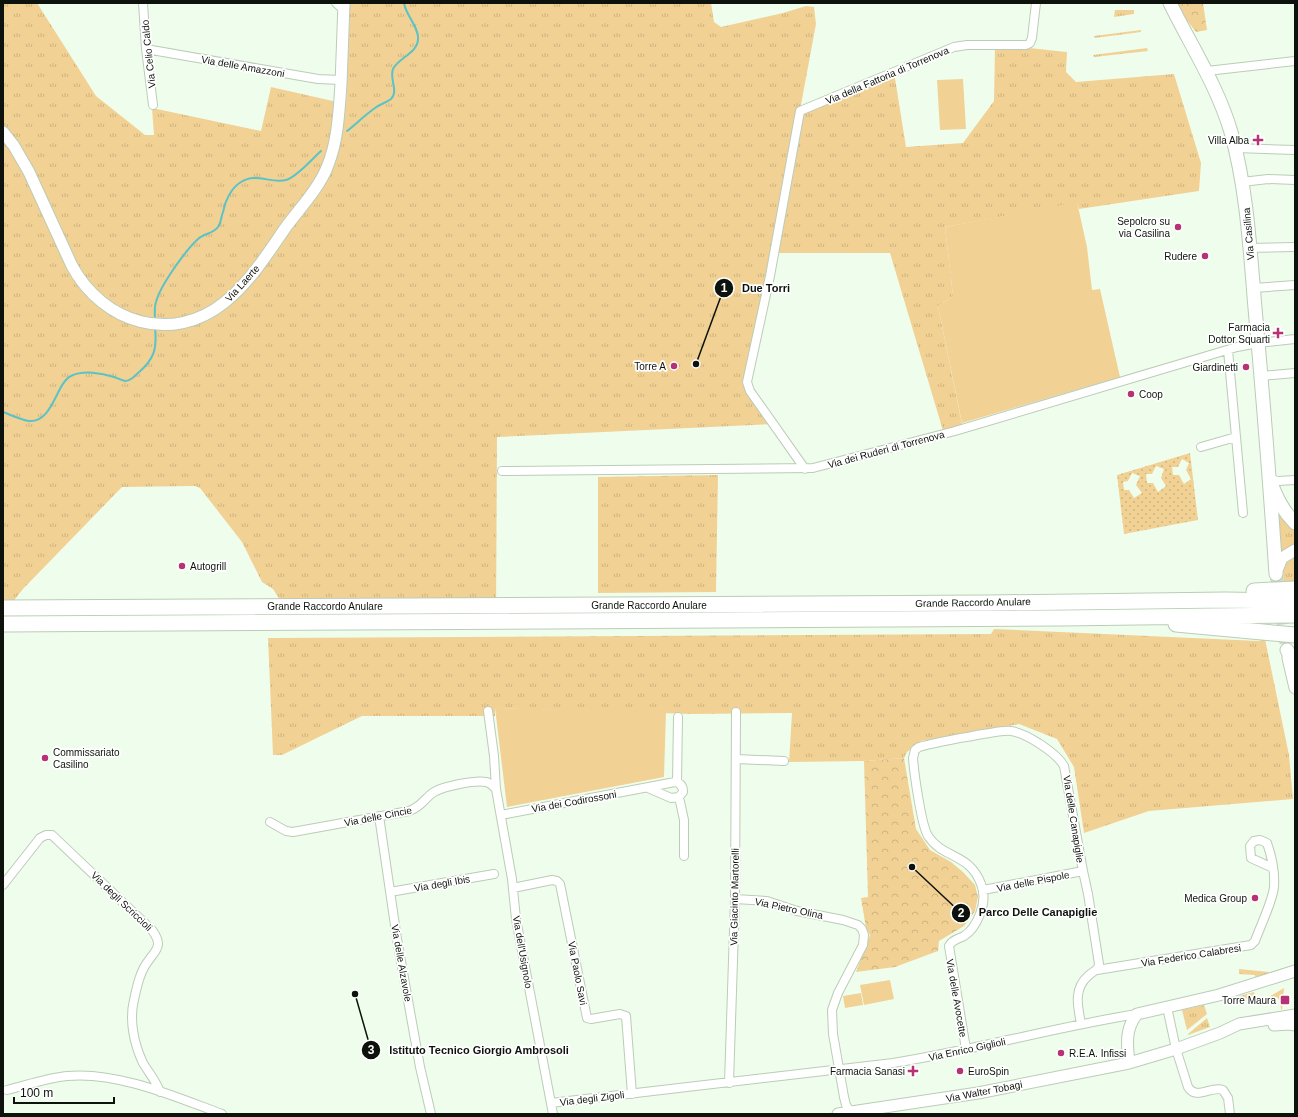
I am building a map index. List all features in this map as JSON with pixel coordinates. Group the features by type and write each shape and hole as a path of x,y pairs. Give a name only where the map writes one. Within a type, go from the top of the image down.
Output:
{"highway":[{"path":"1106,601 1128,594 1219,593 1295,589"},
{"name":"Grande Raccordo Anulare","path":"3,608 980,603 1225,600 1295,601"},
{"name":"Grande Raccordo Anulare","path":"3,624 1295,615"},
{"path":"1134,617 1186,626 1295,635"}],"main road":[{"name":"Via Casilina","path":"1170,3 1207,71 1226,117 1235,148 1242,182 1270,479 1276,574"},
{"name":"Via Casilina","path":"1270,479 1277,499 1295,523"},
{"path":"1287,650 1295,666"}],"street":[{"name":"Via Celio Caldo","path":"143,3 146,49 153,105"},
{"name":"Via della Fattoria di Torrenova","path":"805,469 750,391 747,382 770,276 800,111 954,47 967,45 1026,45 1031,40 1036,3"},
{"name":"Via Laerte","path":"3,132 14,146 29,172 67,256 83,284 92,294 106,306 127,317 143,322 166,325 183,323 195,319 214,310 230,298 259,264 318,184 328,165 334,144 339,111 341,80 341,5"},
{"name":"Via delle Amazzoni","path":"146,49 318,79 341,80"},
{"path":"1207,71 1295,61"},
{"path":"1235,148 1295,150"},
{"path":"1242,182 1268,179 1295,180"},
{"path":"1249,248 1295,248"},
{"path":"1253,288 1295,285"},
{"name":"Via dei Ruderi di Torrenova","path":"502,471 805,469 842,461 955,431 1228,350 1258,343 1295,339"},
{"path":"1228,350 1243,513"},
{"path":"1261,376 1295,373"},
{"path":"1201,447 1236,438"},
{"path":"1270,479 1278,481 1295,480"},
{"path":"1276,574 1281,560 1295,550"},
{"path":"1287,650 1295,688"},
{"path":"488,711 494,756 496,789"},
{"name":"Via Giacinto Martorelli","path":"729,1083 734,899 736,712"},
{"path":"678,717 677,782 682,788 682,794 679,797 684,820 684,856"},
{"name":"Via delle Canapiglie","path":"983,890 972,868 964,861 938,846 926,832 922,818 913,761 914,753 919,747 956,739 1009,731 1024,736 1053,753 1062,762 1067,774 1098,956 1099,966 1096,970"},
{"path":"736,759 784,761"},
{"name":"Via delle Cincie","path":"270,822 286,831 293,832 413,810 422,804 435,791 455,786 486,782 491,783 496,789"},
{"name":"Via dei Codirossoni","path":"501,815 677,782"},
{"path":"648,788 671,798 679,797"},
{"name":"Via dell'Usignolo","path":"496,789 520,938 553,1114"},
{"name":"Via delle Alzavole","path":"379,816 398,946 430,1112"},
{"name":"Via degli Scriccioli","path":"3,885 40,838 46,835 52,835 152,930 157,937 158,947 144,967 139,979 133,1006 132,1022 139,1052 160,1092"},
{"name":"Via Federico Calabresi","path":"1096,970 1251,945 1255,941 1272,894 1274,886 1273,868"},
{"name":"Via delle Pispole","path":"983,890 1083,871"},
{"name":"Via degli Ibis","path":"390,892 494,874"},
{"name":"Via Paolo Savi","path":"513,888 554,880 560,884 586,1018 591,1019 620,1014 626,1016 632,1094"},
{"name":"Via delle Avocette","path":"966,1049 949,946 954,940 969,932 974,926 983,906 983,890"},
{"name":"Via Pietro Olina","path":"734,899 767,901 797,911 843,920 860,926 863,931 863,945 838,993 833,1007 833,1034 840,1070"},
{"path":"1081,1024 1077,995 1078,989 1086,978 1096,970"},
{"name":"Via Enrico Giglioli","path":"632,1094 907,1061 1081,1024 1137,1014 1219,995 1295,971"},
{"path":"1167,1007 1176,1049 1190,1090 1199,1094 1216,1088 1223,1090 1228,1098 1230,1114"},
{"path":"1129,1062 1128,1034 1132,1022 1137,1014"},
{"name":"Via Walter Tobagi","path":"838,1114 971,1094 1129,1062 1176,1049 1220,1033 1239,1024 1295,1015"},
{"name":"Via Walter Tobagi","path":"1220,1033 1282,1024 1295,1025"},
{"path":"840,1070 846,1103 852,1113"},
{"path":"7,1090 58,1077 84,1075 110,1078 160,1092 222,1114"},
{"name":"Via degli Zigoli","path":"551,1103 632,1094"}],"green space":[{"path":"3,3 37,3 96,96 145,135 154,135 152,108 261,131 271,87 346,104 350,3 711,3 714,22 721,27 783,13 806,6 814,7 816,24 800,110 894,72 906,147 963,143 994,101 995,46 1022,47 1067,52 1066,72 1076,82 1174,74 1201,163 1199,191 1079,209 1077,203 945,227 953,296 938,306 963,429 944,434 890,253 774,253 747,384 773,424 497,437 496,621 294,622 273,589 262,582 242,542 200,488 195,486 122,487 23,589 3,614"},
{"path":"1178,3 1203,3 1207,30 1196,32 1185,18"},
{"path":"1115,10 1134,10 1134,14 1114,17"},
{"path":"1141,30 1141,32 1095,38 1094,36"},
{"path":"1147,48 1148,51 1094,57 1093,55"},
{"path":"963,79 966,129 940,130 937,80"},
{"path":"1077,202 1087,247 1092,290 1100,289 1120,377 962,423 938,306 953,296 945,227"},
{"path":"1190,453 1198,520 1124,534 1117,475","holes":["1182,459 1189,463 1186,470 1191,479 1184,484 1179,475 1173,475 1172,467 1178,467","1156,466 1164,469 1161,478 1166,486 1158,492 1153,483 1147,483 1146,474 1152,474","1132,473 1140,476 1136,485 1142,493 1134,498 1129,490 1124,490 1123,482 1128,481"]},
{"path":"718,475 716,592 598,593 598,477"},
{"path":"1274,502 1295,527 1295,545 1277,559"},
{"path":"1295,552 1295,587 1284,588 1284,563"},
{"path":"994,629 1259,641 1265,639 1289,755 1293,799 1149,811 1084,833 1074,767 1057,739 1019,724 921,741 907,752 904,758 864,761 789,762 792,713 692,714 495,708 495,716 362,716 282,755 273,755 268,638 991,634"},
{"path":"495,708 666,712 664,777 507,807"},
{"path":"904,758 916,829 930,850 951,862 975,885 978,897 975,911 964,926 939,941 938,951 895,967 856,972 870,935 866,928 861,898 868,897 864,761"},
{"path":"1239,969 1270,973 1255,977 1255,975 1239,974"},
{"path":"890,980 894,999 864,1005 860,985"},
{"path":"1284,988 1282,1010 1280,1001 1277,997 1272,998 1263,1004 1262,1001"},
{"path":"1254,992 1255,996 1228,1004 1226,1000"},
{"path":"861,993 863,1005 845,1008 843,996"},
{"path":"1204,1005 1207,1014 1187,1030 1182,1010"},
{"path":"1207,1018 1210,1027 1188,1035 1188,1034"}],"waterway":[{"path":"347,131 375,108 391,99 394,92 392,77 393,69 415,48 417,44 417,30 405,8 404,3"},
{"path":"155,321 156,302 162,287 193,244 198,239 214,231 218,227 231,191 247,179 258,178 275,181 286,180 300,172 321,151"},
{"path":"3,412 19,419 29,421 37,420 44,416 66,380 76,374 98,373 125,381 131,379 144,368 154,353 156,341 155,327"}],"tunnel":[{"path":"1276,574 1287,650"}],"place":[{"name":"Villa Alba","path":"1258,140"},
{"name":"Sepolcro su via Casilina","path":"1178,227"},
{"name":"Rudere","path":"1205,256"},
{"name":"Farmacia Dottor Squarti","path":"1278,333"},
{"name":"Due Torri","path":"696,364"},
{"name":"Torre A","path":"674,366"},
{"name":"Giardinetti","path":"1246,367"},
{"name":"Coop","path":"1131,394"},
{"name":"Autogrill","path":"182,566"},
{"name":"Commissariato Casilino","path":"45,758"},
{"name":"Parco Delle Canapiglie","path":"912,867"},
{"name":"Medica Group","path":"1255,898"},
{"name":"Istituto Tecnico Giorgio Ambrosoli","path":"355,994"},
{"name":"Torre Maura","path":"1285,1000"},
{"name":"R.E.A. Infissi","path":"1061,1053"},
{"name":"Farmacia Sanasi","path":"913,1071"},
{"name":"EuroSpin","path":"960,1071"}]}
